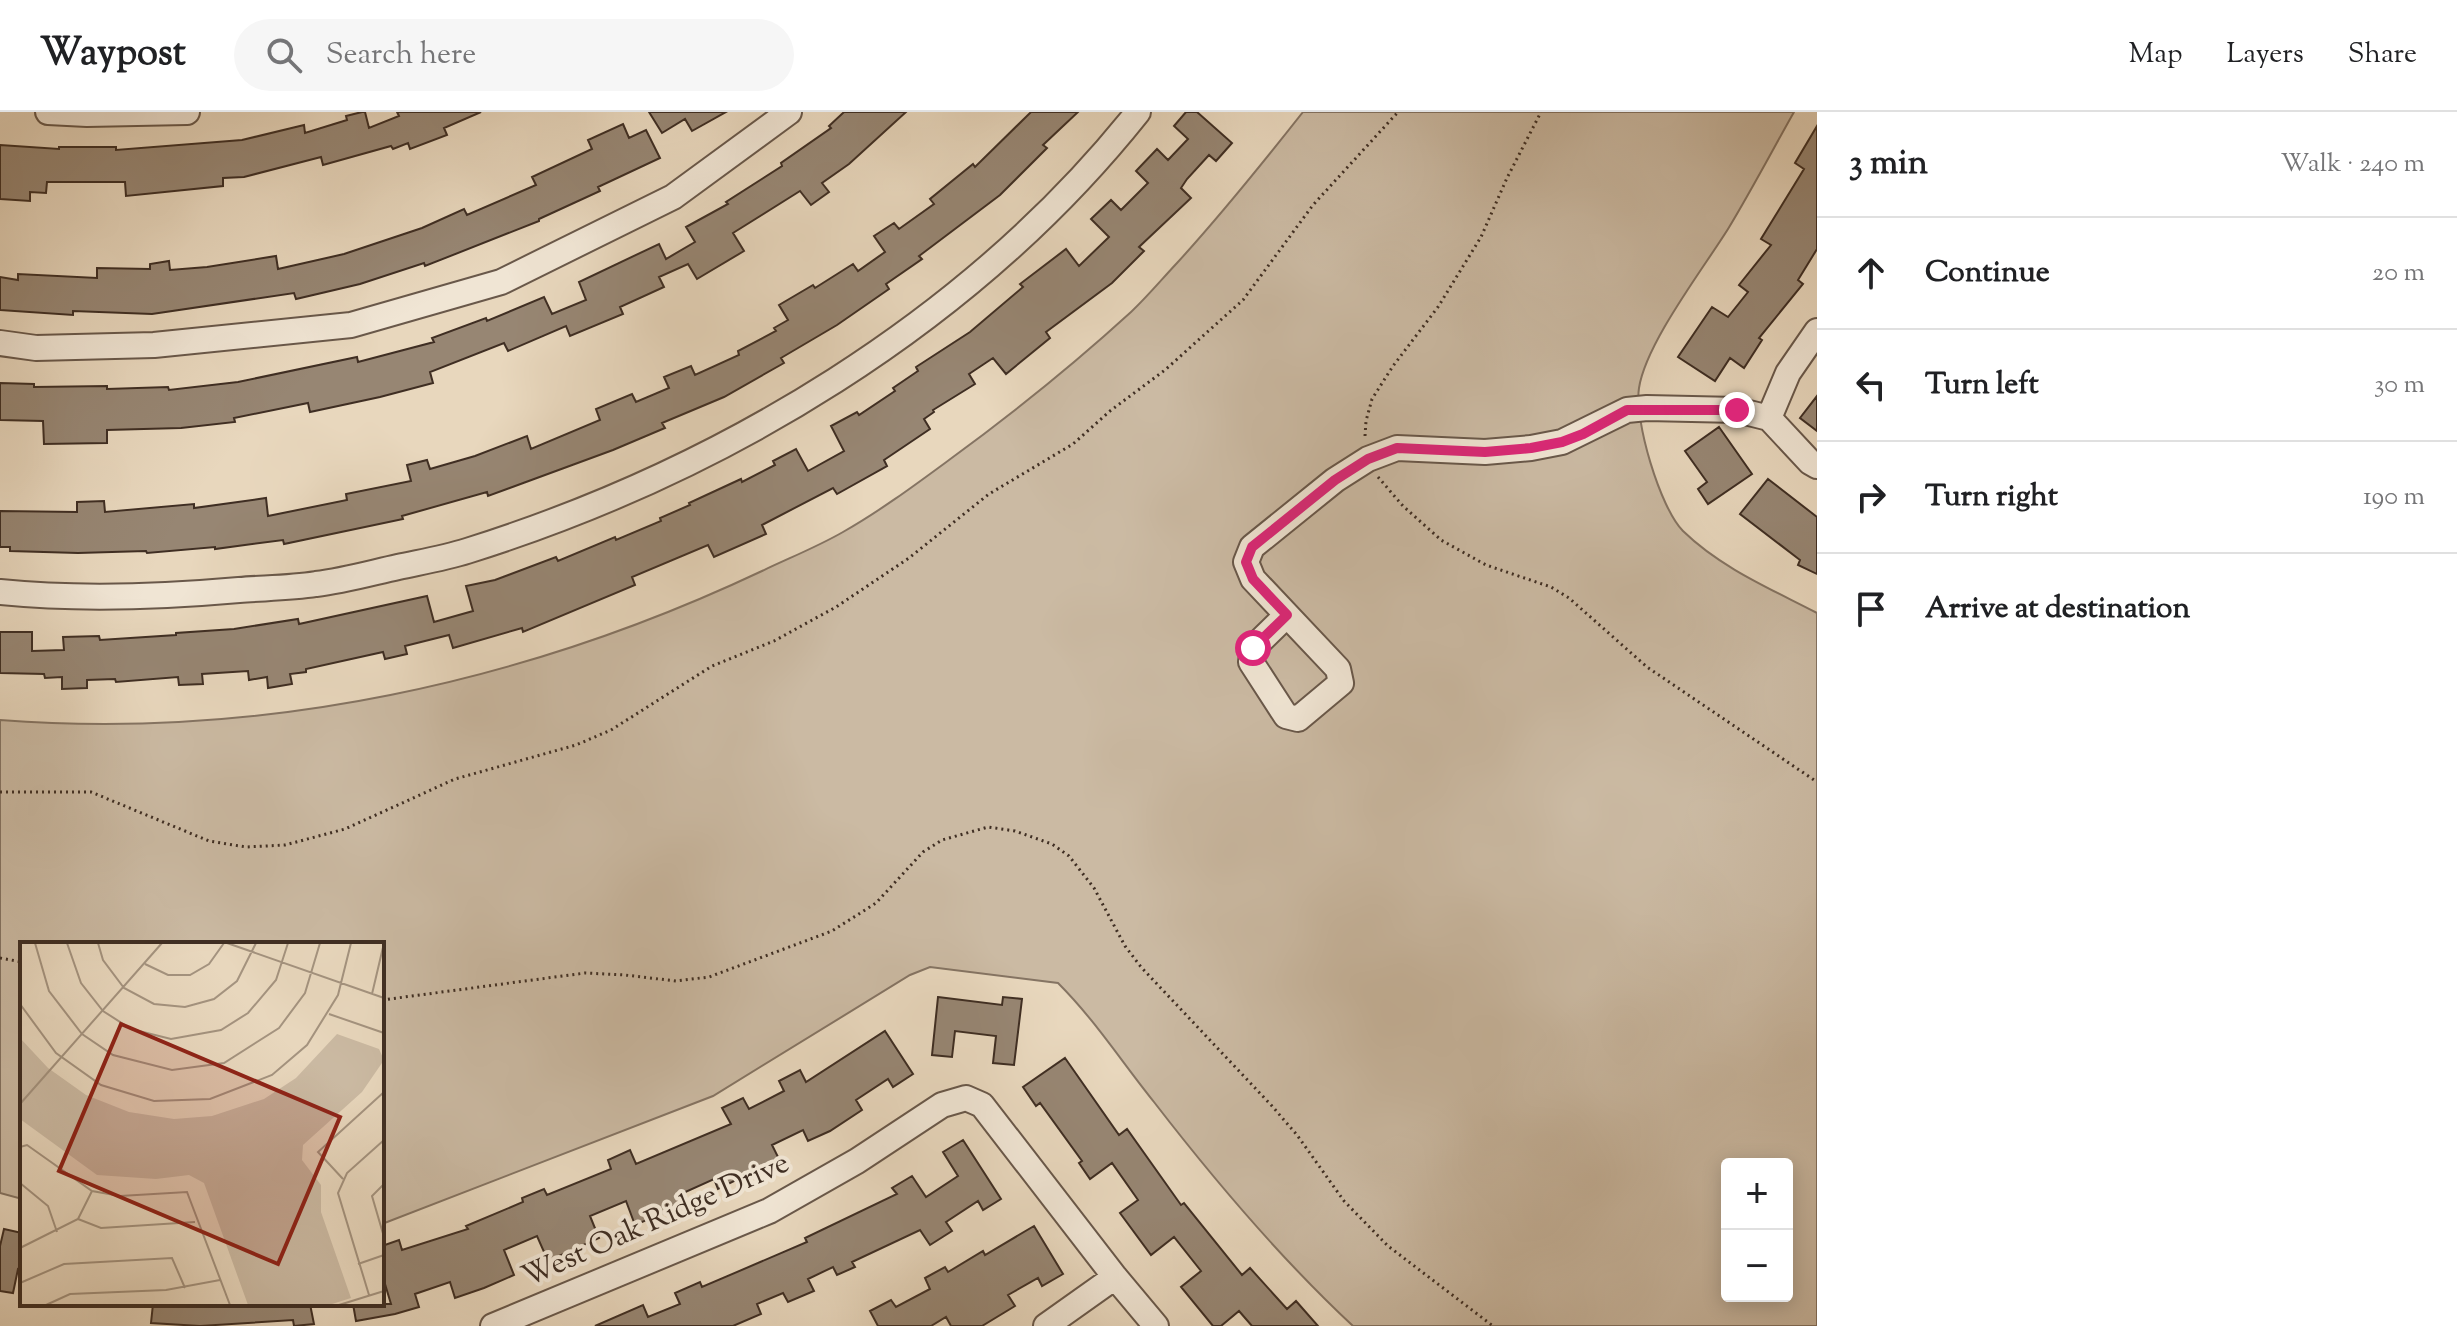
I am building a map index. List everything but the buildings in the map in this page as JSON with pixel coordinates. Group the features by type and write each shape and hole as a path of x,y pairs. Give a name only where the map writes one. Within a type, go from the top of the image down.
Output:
{"street":[{"path":"48,112 187,112"},
{"path":"0,343 36,348 154,345 351,325 501,282 673,197 789,112"},
{"path":"0,592 43,596 179,595 317,584 465,552 596,505 760,427 851,370 949,301 1037,221 1115,141 1138,112"},
{"path":"1769,418 1788,373 1817,331"},
{"path":"1287,615 1253,579 1246,562 1252,547 1335,480 1368,459 1397,448 1485,452 1531,448 1572,438 1627,410 1737,410 1769,418 1817,466"},
{"name":"West Oak Ridge Drive","path":"493,1326 769,1211 857,1161 942,1105 966,1098 982,1105 1115,1277"},
{"path":"1046,1326 1115,1277 1156,1326"}],"path":[{"path":"0,792 91,792 209,841 246,847 285,845 345,829 463,776 576,745 611,730 704,670 774,641 836,607 909,558 989,494 1073,444 1110,411 1165,370 1243,300 1322,193 1398,112"},
{"path":"1541,112 1473,251 1438,307 1372,399 1365,432 1368,459 1403,506 1441,540 1478,561 1551,587 1569,598 1647,667 1817,782"},
{"path":"384,1000 585,973 676,981 709,977 832,931 876,903 923,852 942,840 988,827 1015,831 1052,844 1069,856 1094,888 1125,946 1141,967 1272,1106 1297,1135 1344,1201 1388,1246 1493,1326"},
{"path":"0,958 20,962"}],"shaded area":[{"path":"1303,112 1794,112 1728,229 1652,350 1639,388 1639,402 1650,463 1674,520 1683,531 1730,567 1817,613 1817,1326 1353,1326 1249,1218 1058,983 930,967 910,975 713,1096 384,1223 384,942 20,942 20,1198 0,1193 0,720 98,724 196,721 294,711 390,695 486,673 580,644 672,610 833,537 884,507 973,443 1065,370 1131,312 1210,226"}],"route":[{"path":"1253,648 1287,615 1253,579 1246,562 1252,547 1335,480 1368,459 1397,448 1485,452 1531,448 1583,434 1627,410 1737,410"}]}
